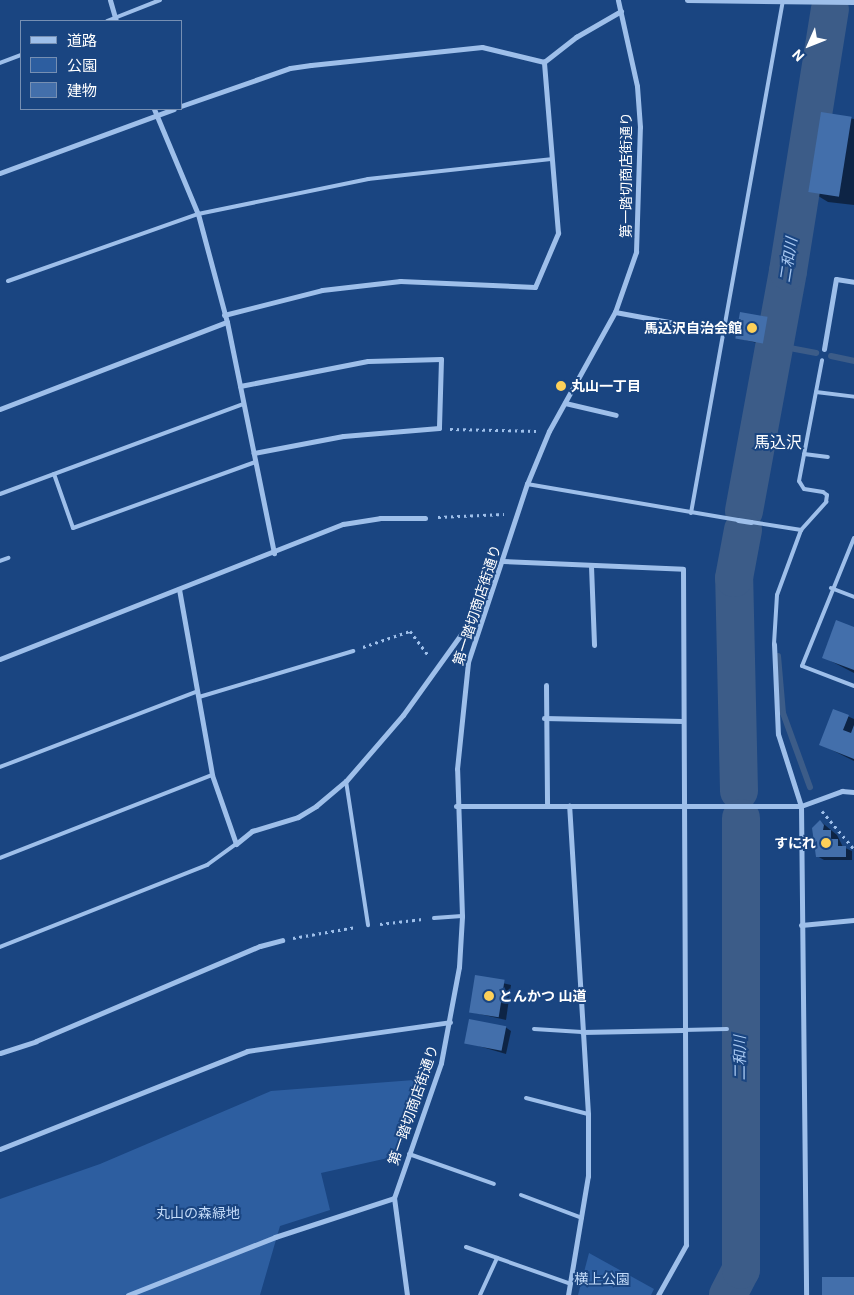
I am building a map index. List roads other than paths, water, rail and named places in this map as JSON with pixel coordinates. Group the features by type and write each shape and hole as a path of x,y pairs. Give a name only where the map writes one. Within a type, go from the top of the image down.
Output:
{"street":[{"path":"110,0 116,20"},
{"name":"第一踏切商店街通り","path":"408,1295 394,1198 441,1063 459,967 462,916 456,806 462,701 468,662 477,631 504,561 527,484 549,431 614,312 636,252 640,221 637,86 618,0"},
{"path":"687,0 854,2"},
{"path":"544,62 576,37 620,11"},
{"path":"182,106 290,68 311,64 482,48 544,62"},
{"path":"224,315 322,290 400,281 536,287 558,233 544,62"},
{"path":"155,110 198,214 227,322 274,553"},
{"path":"0,173 171,110"},
{"path":"824,349 836,279 854,282"},
{"path":"614,312 724,332"},
{"path":"0,410 227,322"},
{"path":"240,386 368,361 441,359 439,428 343,436 254,453"},
{"path":"565,403 616,416"},
{"path":"0,658 351,522 425,518"},
{"path":"738,520 751,522"},
{"path":"504,561 683,569 682,806 686,1245 658,1295"},
{"path":"591,566 594,644"},
{"path":"179,589 212,775 236,844 252,831 298,817 310,810 346,781 404,715 462,633 477,631"},
{"path":"774,644 778,734 801,806 806,1295"},
{"path":"546,685 544,718 546,806"},
{"path":"544,718 683,721"},
{"path":"456,806 801,806 842,791 854,792"},
{"path":"568,1295 572,1284 588,1176 588,1114 569,806"},
{"path":"802,925 854,920"},
{"path":"0,1053 62,1031 260,946 282,940"},
{"path":"0,1149 247,1051 450,1022"},
{"path":"582,1032 683,1030"},
{"path":"128,1295 275,1237 394,1198"}],"lane":[{"path":"116,20 160,0"},
{"path":"691,512 782,1"},
{"path":"0,63 20,55"},
{"path":"8,281 198,214 368,179 551,158"},
{"path":"774,644 777,596 801,530 826,502 827,496 800,486 804,454 822,360"},
{"path":"816,392 854,397"},
{"path":"0,494 243,404"},
{"path":"804,454 828,457"},
{"path":"54,474 73,528 256,462"},
{"path":"527,484 738,520"},
{"path":"751,522 801,530"},
{"path":"854,538 831,588 802,666 854,686"},
{"path":"0,561 8,558"},
{"path":"831,588 854,597"},
{"path":"0,767 199,694 353,651"},
{"path":"0,858 212,775"},
{"path":"346,781 368,925"},
{"path":"0,947 207,865 236,844"},
{"path":"434,918 462,916"},
{"path":"534,1029 582,1032"},
{"path":"683,1030 727,1029"},
{"path":"526,1098 588,1114"},
{"path":"409,1154 494,1184"},
{"path":"521,1194 582,1218"},
{"path":"466,1247 572,1284"},
{"path":"480,1295 497,1258"}],"waterway":[{"name":"二和川","path":"744,511 788,271 830,9"},
{"path":"774,345 816,353"},
{"path":"831,356 854,361"},
{"name":"二和川","path":"739,791 734,578 743,530"},
{"path":"778,656 783,713 810,787"},
{"name":"二和川","path":"728,1295 741,1270 741,818"}],"place":[{"name":"馬込沢自治会館","path":"752,328"},
{"name":"丸山一丁目","path":"561,386"},
{"name":"すにれ","path":"826,843"},
{"name":"とんかつ 山道","path":"489,996"}],"district":[{"name":"馬込沢","path":"778,443"}],"park label":[{"name":"丸山の森緑地","path":"198,1213"},
{"name":"横上公園","path":"602,1279"}]}
